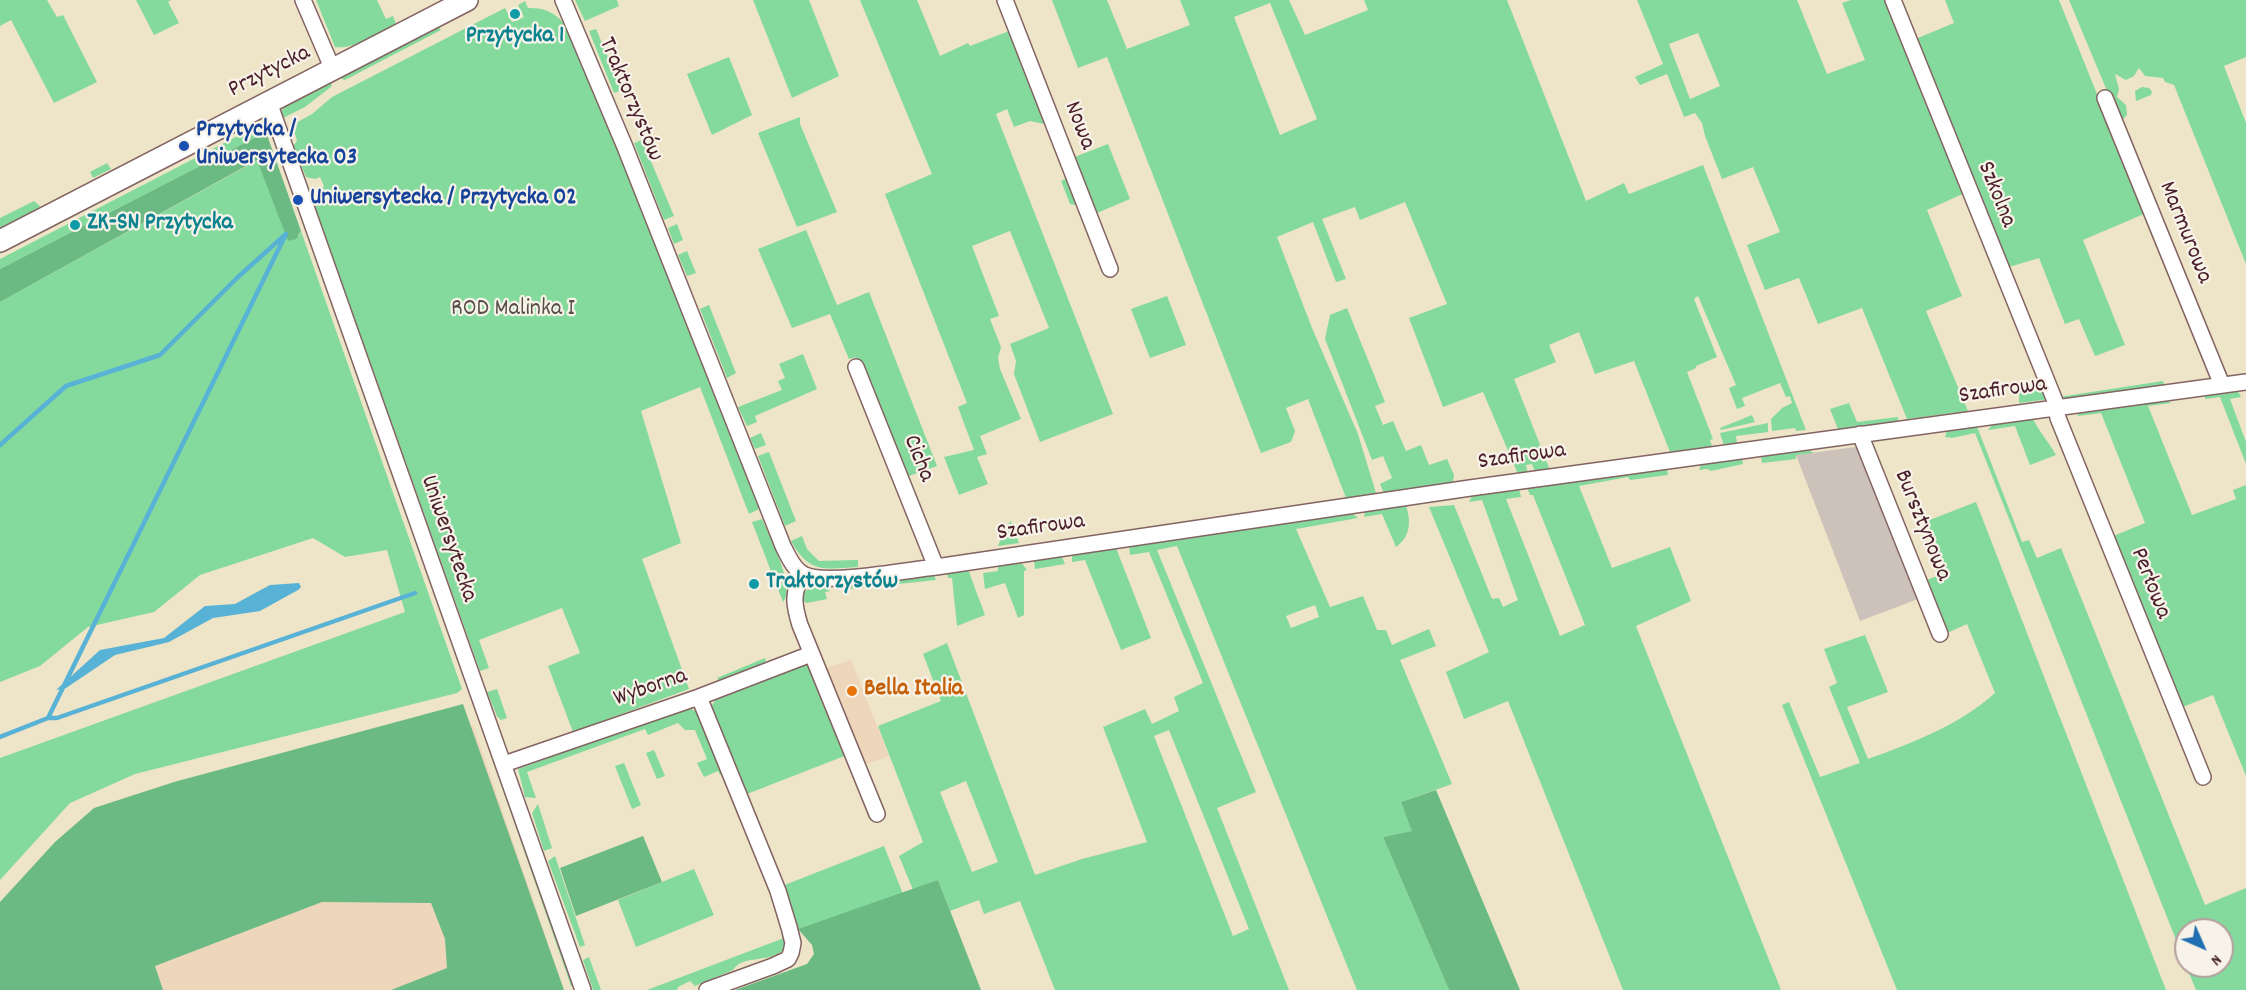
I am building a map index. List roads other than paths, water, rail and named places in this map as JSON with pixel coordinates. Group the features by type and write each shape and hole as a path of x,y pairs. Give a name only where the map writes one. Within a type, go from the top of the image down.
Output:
{"main road":[{"name":"Przytycka","path":"0,241 467,0"}],"street":[{"path":"303,0 333,70"},
{"name":"Traktorzystów","path":"563,0 625,147 783,546 792,562 804,575"},
{"name":"Nowa","path":"1005,0 1110,269"},
{"name":"Szkolna","path":"1893,0 2056,407"},
{"name":"Marmurowa","path":"2105,98 2222,385"},
{"name":"Uniwersytecka","path":"269,102 584,990"},
{"name":"Cicha","path":"856,368 936,567"},
{"name":"Szafirowa","path":"804,575 822,578 849,577 936,567 1459,490 2246,382"},
{"name":"Perłowa","path":"2056,407 2058,418 2203,777"},
{"name":"Bursztynowa","path":"1860,434 1940,634"},
{"path":"804,575 795,594 795,608 811,654 877,814"},
{"name":"Wyborna","path":"504,764 699,697 811,654"},
{"path":"699,697 778,891 793,943 788,958 780,963 707,990"}],"water":[{"path":"299,583 301,587 298,590 260,611 213,618 169,642 115,655 66,688 56,690 100,650 164,638 205,606 235,604 270,585"}],"waterway":[{"path":"0,445 66,386 160,355 238,277 286,234 48,718"},
{"path":"0,737 48,718 57,718 415,593"}],"place":[{"name":"Przytycka 1","path":"515,14"},
{"name":"Przytycka / Uniwersytecka 03","path":"184,146"},
{"name":"Uniwersytecka / Przytycka 02","path":"298,200"},
{"name":"ZK-SN Przytycka","path":"75,225"},
{"name":"Traktorzystów","path":"754,584"},
{"name":"Bella Italia","path":"852,691"}],"park label":[{"name":"ROD Malinka I","path":"513,311"}]}
